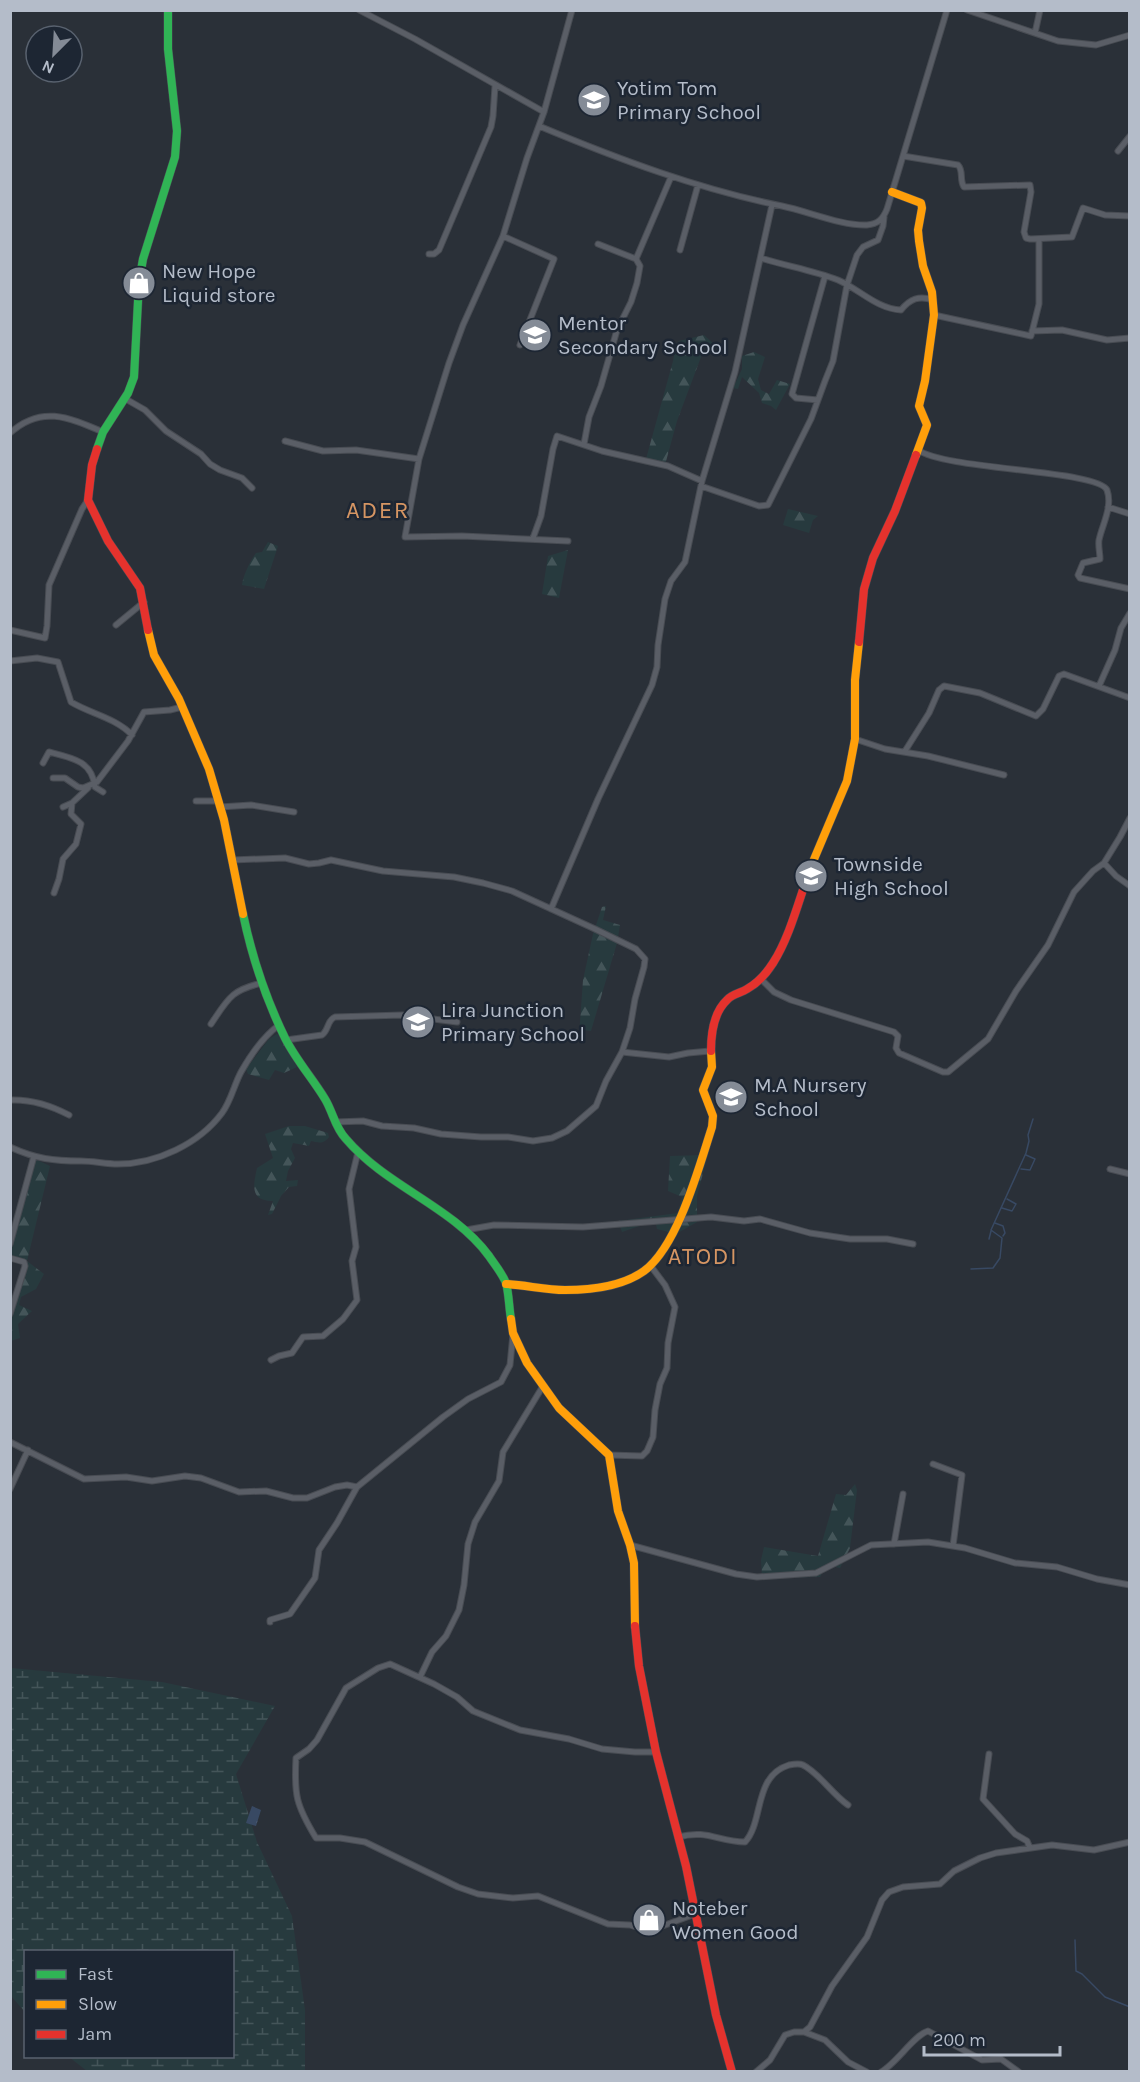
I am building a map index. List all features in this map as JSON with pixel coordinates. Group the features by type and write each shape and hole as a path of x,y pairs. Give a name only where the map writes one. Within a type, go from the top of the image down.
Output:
{"street":[{"path":"10,630 45,638 48,626 49,585 88,500 92,465 103,432 132,383 136,363 143,259 153,220 172,169 177,145 168,49 168,10"},
{"path":"359,10 448,57 544,112"},
{"path":"568,541 533,538 405,537 419,459 458,338 503,236 544,112 572,10"},
{"path":"533,538 541,516 556,436 602,451 668,466 702,484 759,506 768,505 811,419 818,400 832,361 847,285 860,250 876,243 880,237 884,215 947,10"},
{"path":"967,10 1058,41 1089,45 1130,35"},
{"path":"1035,33 1040,10"},
{"path":"429,254 440,250 490,127 495,86"},
{"path":"539,126 671,177 772,205 857,225 875,224 884,215"},
{"path":"1118,152 1130,136"},
{"path":"903,156 959,165 964,187 1030,185 1031,192 1024,234 1026,238 1072,237 1083,208 1105,215 1130,216"},
{"path":"636,259 671,177"},
{"path":"680,250 698,185"},
{"path":"506,1284 530,1285 556,1290 586,1288 629,1280 650,1265 666,1244 680,1219 695,1179 713,1118 702,1090 712,1067 710,1051 713,1027 722,1003 747,989 761,978 773,963 782,945 820,842 845,786 855,739 855,680 864,589 873,558 895,511 927,425 919,406 925,381 934,315 932,292 923,266 919,241 918,230 922,208 921,203 892,192"},
{"path":"551,909 598,800 652,685 657,667 665,598 671,581 685,562 702,484 735,372 772,205"},
{"path":"503,236 554,259 520,345"},
{"path":"934,315 1031,336 1039,304 1040,239"},
{"path":"584,444 589,417 601,386 617,330 637,283 640,266 636,259 598,244"},
{"path":"761,258 825,276 847,285 866,297 900,310 907,302 915,298 933,300"},
{"path":"818,400 796,398 792,395 825,276"},
{"path":"1032,331 1062,330 1107,340 1130,338"},
{"path":"124,398 145,410 166,431 201,454 210,464 242,477 252,488"},
{"path":"10,433 31,419 50,415 103,432"},
{"path":"285,441 323,451 357,450 419,459"},
{"path":"918,450 926,455 960,462 1079,478 1101,485 1107,492 1108,507 1099,539 1100,559 1083,563 1078,575 1083,580 1130,589"},
{"path":"88,500 108,541 140,588 154,655 182,707 210,769 249,942 262,983 286,1040 316,1084 346,1140 396,1184 434,1206 466,1230 485,1250 506,1284 513,1332 510,1363 504,1379 468,1399 443,1417 357,1487 319,1550 315,1578 290,1614 270,1620 270,1622"},
{"path":"1108,507 1130,514"},
{"path":"116,625 144,602"},
{"path":"1099,686 1115,650 1121,628 1130,613"},
{"path":"10,661 37,658 58,662 71,702 118,723 132,735"},
{"path":"906,751 929,713 939,690 944,686 980,693 1036,716 1041,712 1061,675 1071,675 1130,698"},
{"path":"63,807 72,803 88,788 95,785 132,735 144,712 182,707"},
{"path":"855,739 885,749 906,751 1005,775"},
{"path":"43,763 49,752 88,765 95,785 103,792"},
{"path":"53,777 65,778 78,787 88,788"},
{"path":"196,801 251,805 294,813"},
{"path":"54,893 63,859 76,844 80,833 81,824 71,814 72,803"},
{"path":"761,978 774,992 791,1000 894,1032 898,1036 896,1048 899,1053 943,1072 948,1072 988,1039 1016,991 1048,945 1078,886 1104,863 1130,818"},
{"path":"232,860 285,858 309,864 331,860 383,871 454,877 504,889 626,944 643,956 644,967 622,1052 604,1085 596,1106 574,1127 552,1138 532,1141 508,1137 441,1134 414,1128 382,1126 363,1121 335,1122"},
{"path":"1104,863 1130,886"},
{"path":"211,1024 227,999 243,989 262,983"},
{"path":"286,1040 322,1035 330,1019 335,1017 402,1015 457,1022"},
{"path":"10,1147 34,1156 64,1162 118,1164 151,1161 195,1139 222,1113 242,1071 268,1035 279,1025"},
{"path":"622,1052 669,1057 710,1051"},
{"path":"10,1100 28,1100 49,1105 69,1115"},
{"path":"271,1360 292,1353 304,1336 323,1336 343,1319 357,1300 352,1261 356,1247 349,1190 358,1152"},
{"path":"10,1244 34,1156"},
{"path":"1110,1169 1130,1174"},
{"path":"466,1230 494,1225 583,1227 680,1219 711,1218 744,1221 760,1219 810,1233 850,1239 887,1239 913,1244"},
{"path":"10,1258 24,1262 25,1266 10,1314"},
{"path":"609,1455 642,1456 653,1437 655,1410 660,1384 667,1368 668,1343 675,1307 665,1285 650,1265"},
{"path":"513,1332 527,1363 559,1408 609,1455 618,1511 634,1563 638,1660 656,1752 678,1837 716,2015 732,2072"},
{"path":"420,1677 432,1652 446,1636 459,1610 468,1544 475,1522 499,1481 503,1452 543,1386"},
{"path":"10,1442 84,1479 126,1477 152,1481 185,1476 201,1478 239,1492 266,1491 293,1498 308,1498 334,1487 347,1485 357,1487"},
{"path":"10,1489 28,1450"},
{"path":"933,1464 962,1475 953,1546"},
{"path":"894,1544 903,1494"},
{"path":"630,1545 736,1574 757,1576 816,1573 871,1545 928,1542 979,1551 1015,1563 1058,1567 1130,1585"},
{"path":"656,1752 602,1749 569,1739 520,1730 473,1711 457,1697 390,1664 378,1668 346,1688 317,1740 296,1758 294,1787 304,1818 316,1838 340,1838 365,1842 478,1894 513,1898 538,1896 608,1924 624,1924 642,1930 652,1930 695,1914"},
{"path":"989,1754 983,1799 1015,1834 1027,1841 1030,1848"},
{"path":"678,1837 708,1834 732,1842 746,1842 762,1795 772,1777 778,1770 792,1765 803,1765 848,1805"},
{"path":"804,2032 814,2021 832,1986 867,1937 882,1900 889,1892 903,1887 940,1884 952,1872 996,1853 1062,1845 1091,1850 1130,1842"},
{"path":"881,2072 921,2034 930,2031 982,2060 999,2059 1019,2072"},
{"path":"756,2072 770,2060 785,2035 794,2032 804,2032 825,2040 848,2062 867,2072"}],"green space":[{"path":"704,335 715,345 713,347 704,343 699,349 701,357 677,421 665,465 646,459 676,344 679,341"},
{"path":"754,352 765,357 758,379 761,390 769,394 777,380 790,384 776,410 762,403 759,393 742,377 738,389 733,388 742,369 742,356"},
{"path":"788,509 818,516 813,520 809,533 783,525"},
{"path":"268,542 278,546 264,589 242,585 249,564 256,553 262,552"},
{"path":"568,550 559,598 542,594 548,556"},
{"path":"606,906 603,920 620,925 617,943 591,1031 584,1030 579,1036 583,980 593,934 602,907"},
{"path":"277,1034 281,1035 297,1067 284,1073 275,1070 269,1080 248,1074 246,1069 269,1039"},
{"path":"289,1126 305,1126 328,1133 329,1137 321,1142 311,1141 309,1146 293,1143 291,1149 295,1158 286,1181 298,1180 297,1186 289,1187 281,1196 272,1214 268,1215 273,1201 260,1198 254,1186 257,1168 273,1158 265,1134"},
{"path":"708,1142 711,1143 697,1196 697,1222 676,1234 657,1229 656,1224 642,1225 622,1232 618,1221 678,1213 682,1197 668,1191 670,1156 704,1155"},
{"path":"35,1159 50,1166 27,1261 44,1274 36,1289 21,1297 19,1305 32,1311 18,1324 20,1338 11,1341 11,1320 27,1270 21,1262 11,1257 11,1250"},
{"path":"855,1484 857,1490 850,1548 840,1568 827,1565 820,1577 762,1578 761,1560 764,1547 818,1556 836,1494 846,1495"},
{"path":"11,1668 162,1682 275,1706 236,1774 257,1842 292,1916 305,2010 305,2071 87,2071 70,2058 234,2058 234,1950 24,1950 24,2011 11,1996"}],"water":[{"path":"252,1806 261,1810 256,1826 246,1823"}],"waterway":[{"path":"971,1269 993,1268 1000,1258 1002,1238 991,1230 1026,1153 1033,1119"},
{"path":"1021,1169 1030,1170 1035,1159 1026,1155"},
{"path":"1002,1208 1012,1211 1016,1204 1007,1199"},
{"path":"995,1223 1003,1226 1005,1233 1003,1236"},
{"path":"989,1239 991,1231"},
{"path":"1075,1940 1076,1971 1105,1997 1130,2007"}],"traffic: fast":[{"path":"97,449 103,432 128,393 134,377 139,282 143,259 175,157 177,131 168,49 168,10"},
{"path":"243,914 260,978 278,1023 294,1054 325,1099 342,1135 362,1156 457,1223 474,1239 489,1256 506,1283 511,1319"}],"traffic: slow":[{"path":"892,192 921,203 919,241 923,266 932,292 934,315 925,381 919,406 927,425 916,455"},
{"path":"148,630 154,655 179,699 209,769 224,820 243,914"},
{"path":"812,864 847,781 855,739 855,680 859,642"},
{"path":"506,1284 558,1290 596,1288 617,1284 636,1276 656,1259 667,1244 686,1205 712,1127 713,1116 703,1090 712,1067 711,1051"},
{"path":"511,1319 513,1333 527,1363 559,1408 609,1455 618,1511 634,1563 635,1626"}],"traffic: jam":[{"path":"97,449 92,465 88,500 108,541 140,588 148,630"},
{"path":"859,642 864,589 873,558 895,511 916,455"},
{"path":"711,1051 714,1024 722,1005 731,996 751,987 758,981 779,952 790,928 812,864"},
{"path":"635,1626 639,1666 656,1752 686,1866 716,2015 732,2072"}],"place":[{"name":"Yotim Tom Primary School","path":"594,100"},
{"name":"New Hope Liquid store","path":"139,283"},
{"name":"Mentor Secondary School","path":"535,335"},
{"name":"Townside High School","path":"811,876"},
{"name":"Lira Junction Primary School","path":"418,1022"},
{"name":"M.A Nursery School","path":"731,1097"},
{"name":"Noteber Women Good","path":"649,1920"}],"district":[{"name":"ADER","path":"378,510"},
{"name":"ATODI","path":"703,1256"}]}
